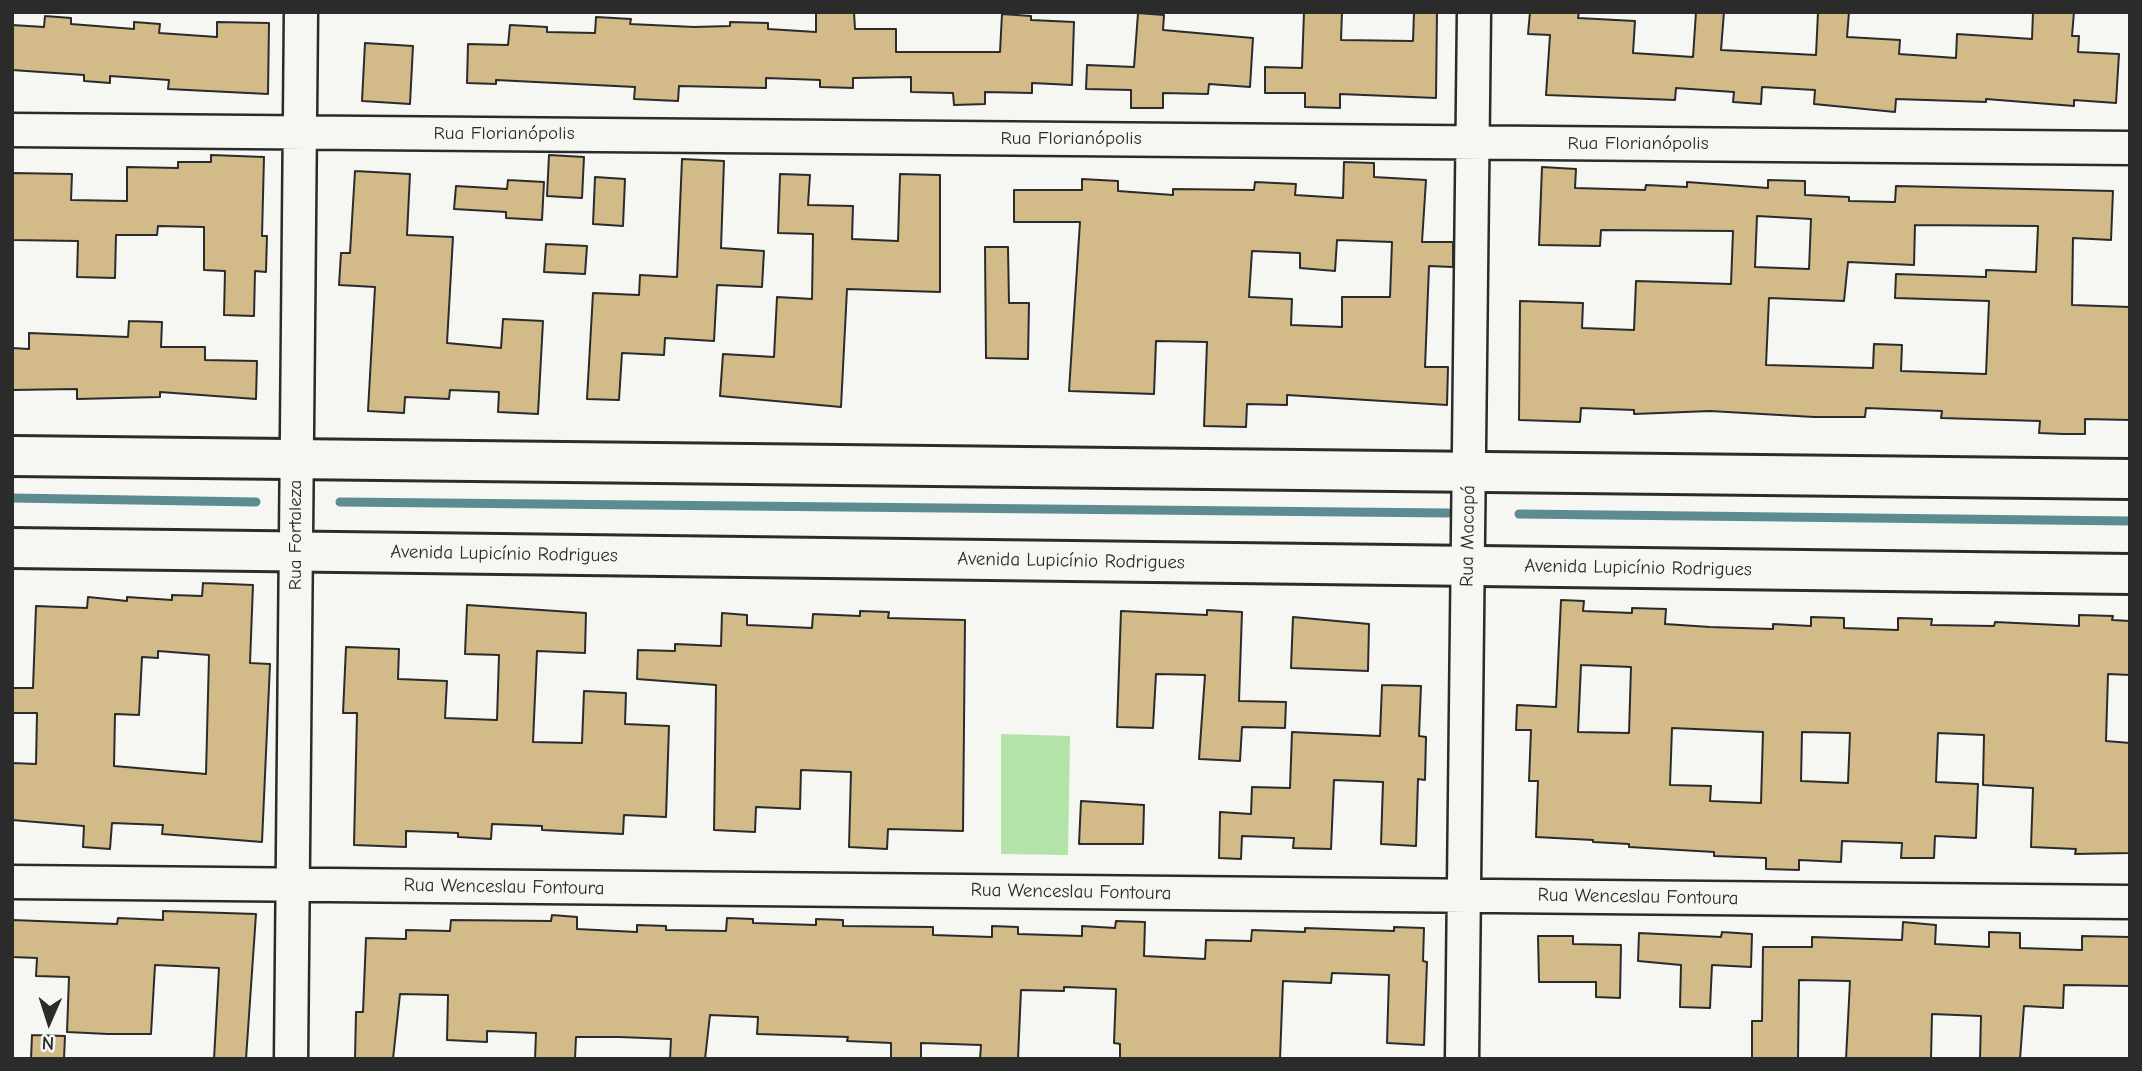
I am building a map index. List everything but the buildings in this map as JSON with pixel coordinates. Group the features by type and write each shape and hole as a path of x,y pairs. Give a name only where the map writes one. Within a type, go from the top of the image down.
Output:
{"street":[{"name":"Rua Fortaleza","path":"291,1059 301,12"},
{"name":"Rua Macapá","path":"1462,1059 1474,12"},
{"name":"Rua Florianópolis","path":"12,130 2130,148"},
{"path":"12,456 2130,479"},
{"name":"Avenida Lupicínio Rodrigues","path":"12,548 2130,574"},
{"name":"Rua Wenceslau Fontoura","path":"12,882 2130,902"}],"green space":[{"path":"1001,734 1070,736 1068,855 1001,854"}],"waterway":[{"path":"12,498 256,502"},
{"path":"340,502 1448,513"},
{"path":"1519,514 2130,521"}]}
